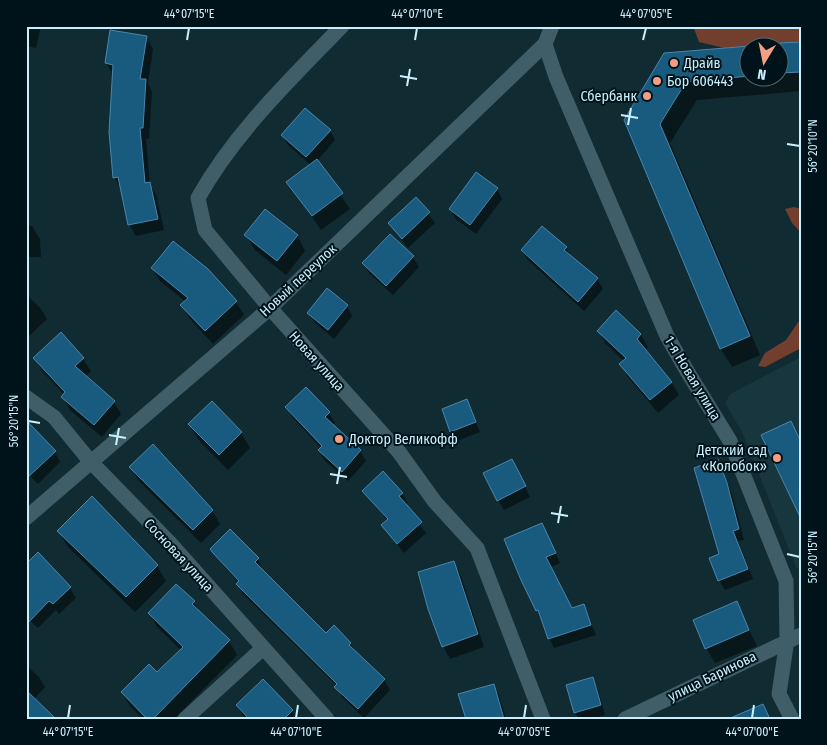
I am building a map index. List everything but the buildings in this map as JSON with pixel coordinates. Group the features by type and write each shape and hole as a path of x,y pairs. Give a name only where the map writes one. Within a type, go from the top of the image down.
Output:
{"street":[{"name":"Новая улица","path":"342,26 265,105 210,176 198,198 205,230 270,308 399,452 435,502 477,548 543,719"},
{"name":"Новый переулок","path":"26,518 270,308 545,44 552,26"},
{"name":"1-я Новая улица","path":"545,44 556,77 668,336 687,372 730,441 786,581 794,638 779,694 792,719"},
{"name":"Сосновая улица","path":"26,397 54,417 90,461 170,543 327,719"},
{"name":"улица Баринова","path":"625,719 794,638"},
{"path":"185,719 263,648"}],"shaded area":[{"path":"693,26 801,26 801,42 790,43 790,38 740,38 740,47 724,48 699,42"},
{"path":"794,207 801,209 801,233 792,223 785,209"},
{"path":"801,318 801,348 765,367 758,366 765,353 786,340"},
{"name":"Детский сад «Колобок»","path":"801,357 801,568 797,569 743,434 725,403 730,394"}],"place":[{"name":"Драйв","path":"674,63"},
{"name":"Бор 606443","path":"657,81"},
{"name":"Сбербанк","path":"647,96"},
{"name":"Доктор Великофф","path":"339,439"},
{"name":"Детский сад «Колобок»","path":"777,458"}]}
